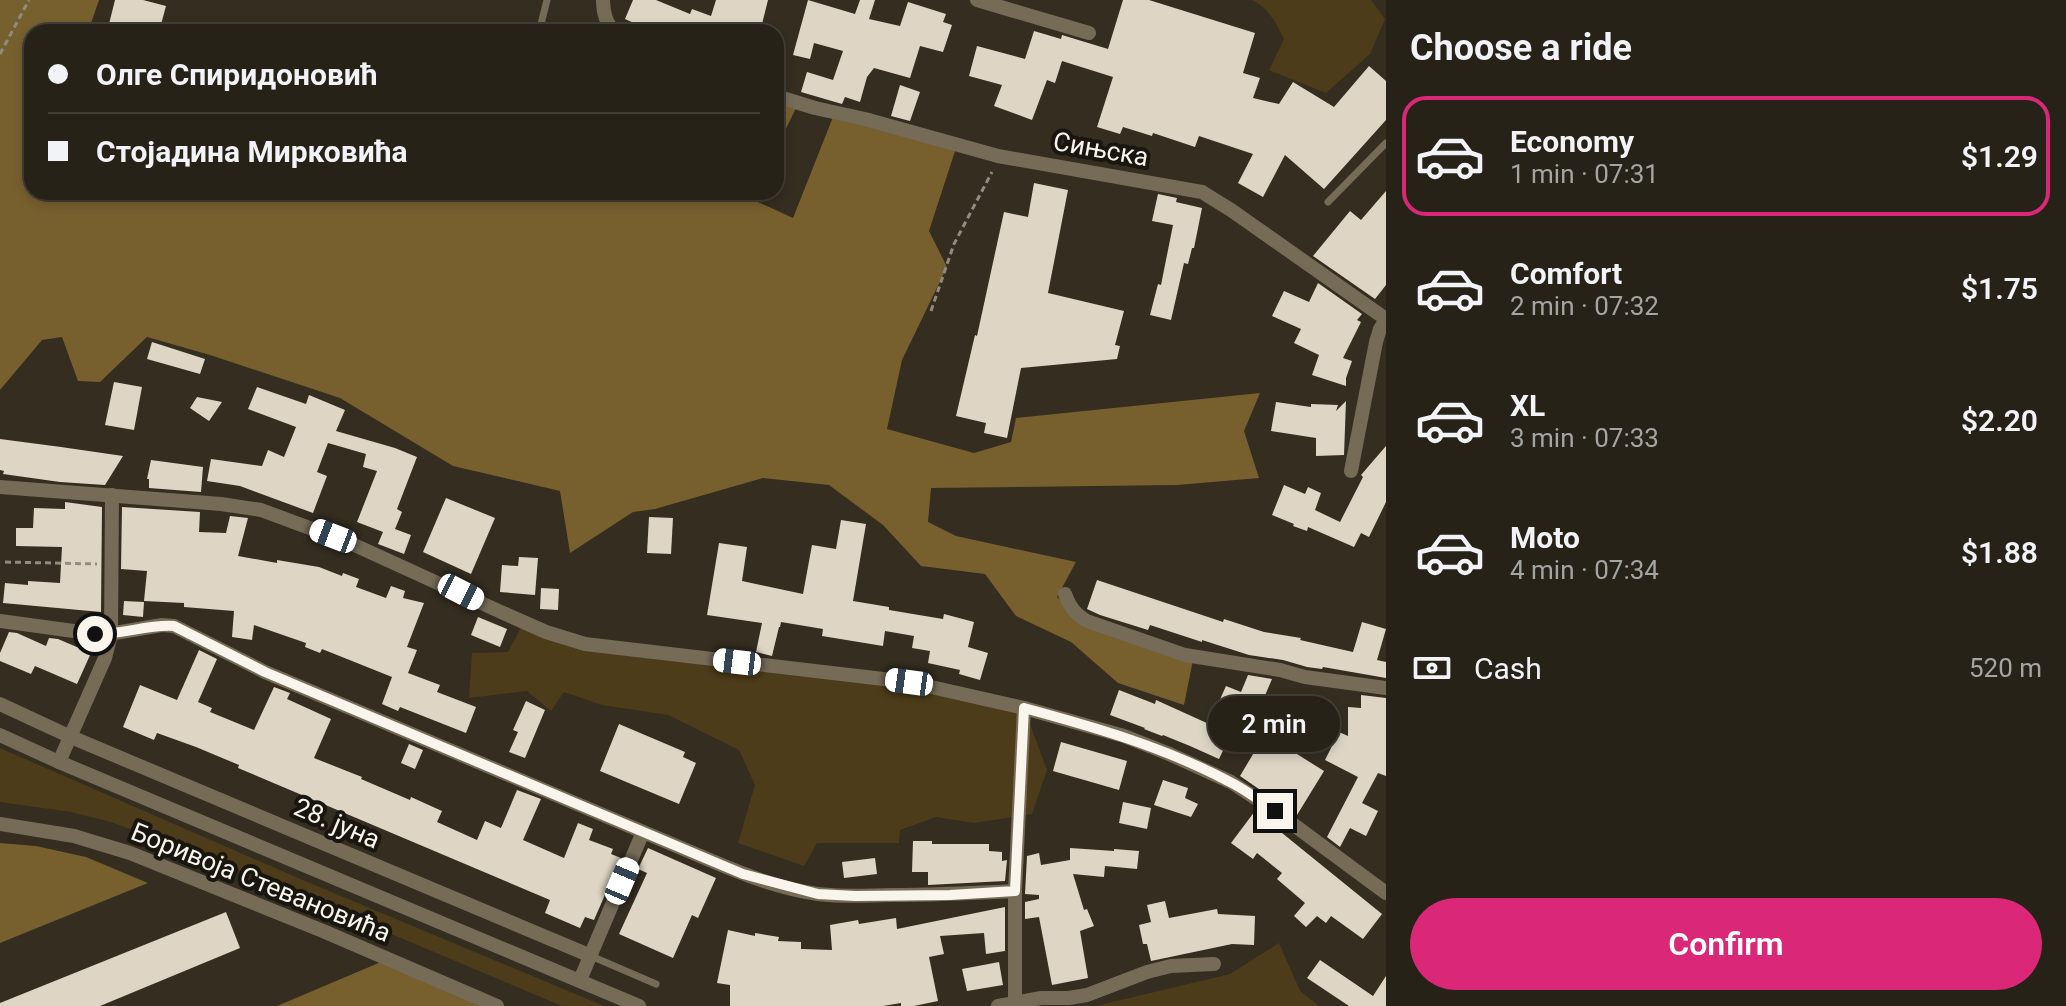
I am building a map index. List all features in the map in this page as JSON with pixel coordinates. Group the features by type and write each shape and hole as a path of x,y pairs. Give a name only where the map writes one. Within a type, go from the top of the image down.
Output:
{"street":[{"path":"603,0 609,24"},
{"path":"977,0 1089,33"},
{"name":"Сињска","path":"784,98 998,156 1202,192 1231,210 1386,319 1376,342 1351,471"},
{"path":"0,487 221,504 261,510 407,567 546,632 585,644 909,682 1024,708 1124,736 1231,782 1386,893"},
{"path":"59,762 105,658 111,634 112,495"},
{"path":"1065,594 1071,608 1087,621 1185,655 1386,688"},
{"path":"0,621 95,634 174,626 265,672 743,874 818,894 950,895 1015,891"},
{"name":"28. јуна","path":"0,704 71,737 591,956"},
{"path":"1024,708 1015,891 1005,1005 1041,998 1087,995 1123,979 1159,969 1186,964 1214,964"},
{"name":"28. јуна","path":"0,735 639,1006"},
{"name":"Боривоја Стевановића","path":"0,824 74,836 130,853 497,1006"},
{"path":"580,980 643,832"}],"lane":[{"path":"541,24 547,0"},
{"path":"1328,202 1386,143"},
{"name":"28. јуна","path":"591,956 656,984"}],"path":[{"path":"0,54 29,0"},
{"path":"931,311 954,244 998,156"},
{"path":"5,562 113,564"}],"shaded area":[{"path":"0,0 99,0 91,24 24,24 24,200 754,200 793,218 835,112 957,145 929,231 947,267 902,360 887,429 974,453 1011,442 1016,418 1260,393 1244,431 1259,478 1177,485 931,488 928,522 956,536 1076,562 1057,597 1078,616 1193,660 1184,705 1118,683 1071,642 1016,616 985,574 921,566 883,525 829,485 763,478 655,509 633,512 570,553 560,491 453,466 340,398 210,355 147,337 100,382 78,381 62,337 42,340 0,390"},
{"path":"1252,0 1371,0 1385,19 1370,54 1326,93 1269,70 1284,39 1267,12"},
{"path":"784,99 798,104 784,133"},
{"path":"524,622 585,644 730,659 1024,708 1047,770 1032,814 974,823 936,817 900,830 899,843 817,843 804,866 738,843 755,785 739,750 668,715 602,705 564,692 551,711 527,691 469,698 472,653 508,652"},
{"path":"0,748 305,881 604,1006 562,1006 246,873 111,822 71,812 0,802"},
{"path":"0,843 36,846 86,857 148,883 0,943"},
{"path":"1279,943 1300,991 1319,1006 1096,1006 1230,974"},
{"path":"388,959 498,1006 277,1006"}],"building":[{"path":"115,0 143,0 166,6 161,24 109,24"},
{"path":"633,0 656,0 690,14 692,9 711,16 716,0 768,0 762,24 636,24 625,19"},
{"path":"808,0 855,14 860,0 875,0 869,19 900,26 908,2 946,14 943,22 952,25 943,52 920,46 910,78 874,68 867,77 860,102 845,97 842,104 801,92 807,72 833,80 843,51 814,43 810,59 793,55"},
{"path":"1123,0 1149,0 1255,33 1243,73 1260,78 1253,98 1279,104 1293,82 1334,107 1369,66 1386,81 1386,120 1324,189 1285,155 1263,197 1238,183 1253,154 1199,136 1195,147 1153,133 1152,136 1123,127 1120,134 1097,127 1113,77 1062,61 1055,83 1047,80 1032,120 994,106 1002,85 969,76 977,46 1025,59 1034,31 1061,39 1062,35 1108,49"},
{"path":"900,85 920,92 910,121 891,116"},
{"path":"1034,183 1068,190 1048,293 1124,311 1115,345 1120,346 1117,359 1021,368 1007,438 984,433 986,423 956,416 1004,212 1028,217"},
{"path":"1386,191 1386,285 1375,299 1313,256 1350,211 1361,220"},
{"path":"1158,194 1202,208 1194,248 1188,264 1184,263 1171,320 1150,315 1158,284 1161,285 1173,225 1152,221"},
{"path":"1318,283 1362,314 1343,358 1352,361 1346,386 1312,375 1319,355 1294,343 1301,329 1272,316 1284,291 1309,302"},
{"path":"152,342 205,359 200,374 147,359"},
{"path":"114,382 142,387 134,430 105,425"},
{"path":"257,387 306,404 309,395 345,410 336,431 417,457 397,509 402,512 395,529 411,535 404,554 378,544 383,532 357,522 377,471 363,467 366,454 328,443 317,472 327,476 313,513 240,486 207,481 211,459 262,466 268,450 284,457 296,427 248,409"},
{"path":"197,397 222,402 209,421 190,408"},
{"path":"1346,401 1344,455 1316,456 1316,438 1271,431 1276,402 1311,407 1311,404 1338,405 1336,411"},
{"path":"0,439 123,456 105,485 60,482 3,474 4,471 0,470"},
{"path":"1386,446 1386,502 1369,537 1361,533 1354,547 1308,527 1307,531 1293,526 1272,515 1284,485 1305,494 1308,487 1321,493 1315,510 1340,522 1363,477 1361,475"},
{"path":"151,460 203,467 201,492 149,488 147,479"},
{"path":"446,498 495,518 471,574 423,552"},
{"path":"65,502 102,507 101,612 3,603 5,583 60,583 62,547 16,546 16,528 33,528 34,508 65,509"},
{"path":"122,507 200,512 199,532 226,533 230,516 248,518 238,556 319,567 342,576 343,573 359,579 356,587 386,598 391,586 405,591 403,598 424,603 407,647 417,650 408,673 440,685 437,692 476,707 466,733 400,707 398,711 382,704 392,677 322,649 320,653 305,647 306,643 254,625 252,640 232,637 234,611 184,607 184,603 144,601 147,571 121,569"},
{"path":"649,517 673,518 671,554 647,553"},
{"path":"841,520 866,524 853,601 943,619 944,614 974,622 968,647 988,653 980,680 959,674 960,670 928,663 930,651 912,648 914,636 885,631 883,646 822,636 823,629 781,622 772,656 756,652 762,623 707,615 719,543 747,547 742,581 803,594 812,545 836,549"},
{"path":"519,557 538,558 535,595 500,592 502,565 518,566"},
{"path":"1097,580 1223,622 1224,619 1264,632 1353,652 1362,622 1386,629 1377,660 1386,662 1386,678 1249,655 1150,625 1148,630 1100,615 1087,609"},
{"path":"541,588 559,589 558,610 540,609"},
{"path":"124,601 144,602 143,617 123,615"},
{"path":"478,617 507,629 500,647 471,635"},
{"path":"9,632 46,646 49,638 58,639 91,653 77,684 35,666 31,674 0,661"},
{"path":"199,650 217,659 198,702 212,708 210,712 254,730 274,687 290,693 287,699 331,719 314,758 442,811 437,822 477,840 485,821 501,828 517,790 541,799 523,840 564,858 578,823 593,829 589,840 613,849 611,854 621,858 594,920 585,917 580,928 545,913 550,900 238,768 239,765 196,747 157,733 154,740 123,727 140,685 177,700"},
{"path":"1248,675 1272,679 1255,719 1241,713 1219,759 1110,715 1119,690 1155,704 1156,700 1209,724 1226,686 1241,692"},
{"path":"1361,695 1386,698 1386,776 1378,773 1362,803 1378,811 1366,836 1350,828 1340,847 1327,837 1358,777 1325,760 1339,732 1348,736 1348,707 1361,708"},
{"path":"526,701 545,710 525,758 509,752 518,732 513,730"},
{"path":"1291,715 1304,722 1289,749 1324,771 1297,815 1240,776 1265,734 1276,741"},
{"path":"619,724 685,752 683,757 696,763 679,804 600,771"},
{"path":"1061,742 1127,761 1119,790 1053,771"},
{"path":"409,744 423,750 415,769 401,763"},
{"path":"1163,780 1188,788 1185,798 1198,804 1191,817 1154,805"},
{"path":"1123,802 1151,808 1147,829 1119,823"},
{"path":"1255,811 1382,914 1363,939 1331,916 1326,923 1317,916 1306,927 1294,916 1305,903 1277,879 1282,873 1257,853 1253,859 1231,843"},
{"path":"913,841 989,844 989,851 1002,852 1002,861 1007,860 1005,881 928,885 928,872 912,872"},
{"path":"648,848 716,878 698,918 692,915 673,958 619,934 647,873 638,869"},
{"path":"1070,848 1139,851 1137,869 1105,866 1104,877 1073,874 1084,910 1087,909 1094,926 1080,931 1088,978 1052,985 1039,917 1025,919 1025,902 1039,899 1039,895 1025,894 1027,856 1039,853 1041,865 1070,860"},
{"path":"875,858 877,874 844,878 842,862"},
{"path":"1165,901 1169,918 1217,909 1218,914 1255,916 1254,945 1232,944 1151,961 1139,925 1151,922 1147,905"},
{"path":"1005,907 1005,951 986,954 984,933 940,936 944,954 929,957 938,1001 914,1006 901,1006 901,1003 883,1006 730,1006 730,985 717,983 728,930 779,937 778,941 801,942 801,949 832,950 830,925 896,918 897,929"},
{"path":"226,912 240,948 100,1006 0,1006 0,1003"},
{"path":"1320,960 1373,996 1386,976 1386,1006 1349,1006 1307,978"},
{"path":"999,962 1003,985 967,991 962,969"}],"route":[{"path":"95,634 174,626 265,672 743,874 818,894 950,895 1015,891 1024,708 1124,736 1167,753 1231,782 1275,811"}]}
